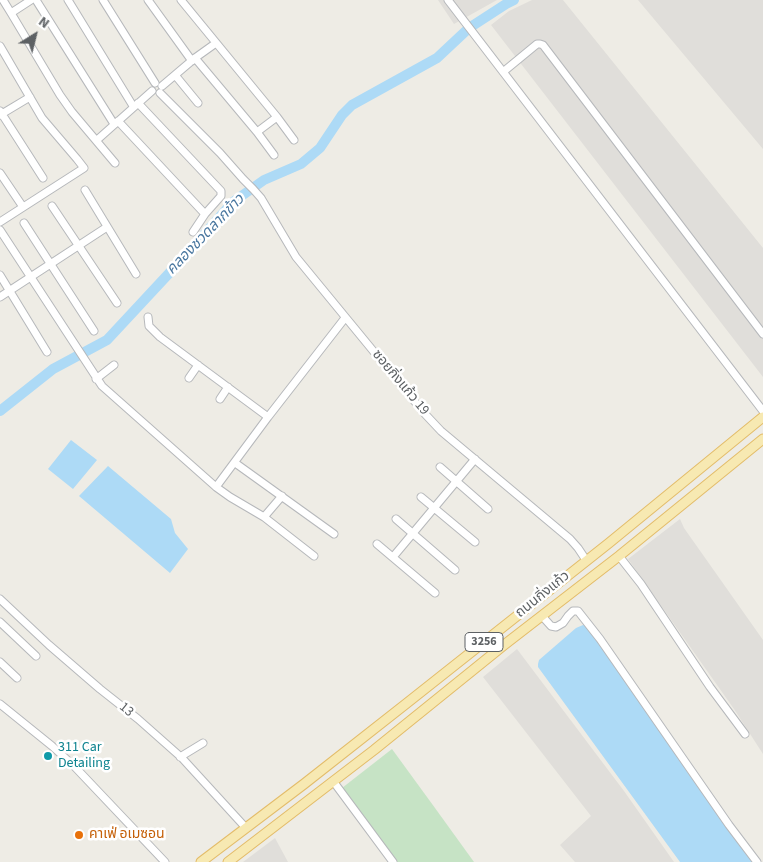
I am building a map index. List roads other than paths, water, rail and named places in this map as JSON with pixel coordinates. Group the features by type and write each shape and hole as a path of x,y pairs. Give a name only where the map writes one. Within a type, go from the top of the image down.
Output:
{"main road":[{"name":"ถนนกิ่งแก้ว","path":"201,862 319,772 763,418"},
{"name":"ถนนกิ่งแก้ว","path":"228,862 374,750 763,439"}],"street":[{"path":"3,0 72,112 115,163"},
{"path":"11,13 31,0"},
{"path":"36,0 116,122 205,214"},
{"path":"68,0 136,104 221,190 220,196 193,232"},
{"name":"ซอยกิ่งแก้ว 19","path":"103,0 159,87 261,198 296,257 425,414 442,431 570,539 586,560"},
{"path":"148,0 193,60 257,132 274,155"},
{"path":"181,0 294,140"},
{"path":"448,0 763,411"},
{"path":"97,140 136,104 152,91 156,94 159,87 216,43"},
{"path":"503,72 537,44 543,45 763,334"},
{"path":"0,46 42,118 84,168 0,222"},
{"path":"175,75 198,102"},
{"path":"30,97 1,114 43,178"},
{"path":"257,132 277,117"},
{"path":"0,173 23,207"},
{"path":"85,190 136,274"},
{"path":"52,206 117,303"},
{"path":"24,223 94,331"},
{"path":"0,297 107,227"},
{"path":"0,230 86,364 108,392 216,487 264,517 314,556"},
{"path":"0,275 47,352"},
{"path":"148,317 149,326 160,337 268,417"},
{"path":"216,487 346,318"},
{"path":"96,379 114,364"},
{"path":"189,378 198,366"},
{"path":"220,399 228,388"},
{"path":"393,557 475,459"},
{"path":"238,465 334,534"},
{"path":"440,466 488,509"},
{"path":"264,517 282,496"},
{"path":"421,497 475,542"},
{"path":"396,519 455,570"},
{"path":"377,544 435,593"},
{"path":"619,556 641,584 710,687 745,734"},
{"name":"13","path":"0,599 49,645 180,757 246,828"},
{"path":"542,616 551,626 556,627 563,623 573,611 578,611 600,639 757,862"},
{"path":"0,622 36,656"},
{"path":"0,662 17,678"},
{"path":"0,704 74,766 164,862"},
{"path":"180,757 203,743"},
{"path":"333,781 393,862"}],"water":[{"path":"71,440 97,460 73,489 48,469"},
{"path":"108,466 171,519 175,533 188,549 170,573 79,496"},
{"path":"583,625 587,626 752,862 680,862 538,667 539,660 576,628"}],"waterway":[{"name":"คลองชวดลากข้าว","path":"0,411 53,369 107,340 233,202 264,180 301,164 320,148 342,115 352,105 437,58 469,28 514,0"}],"place":[{"name":"311 Car Detailing","path":"48,756"},
{"name":"คาเฟ่ อเมซอน","path":"79,835"}]}
